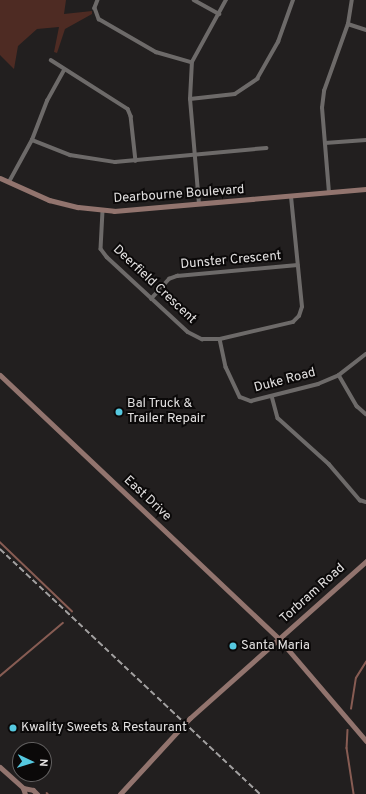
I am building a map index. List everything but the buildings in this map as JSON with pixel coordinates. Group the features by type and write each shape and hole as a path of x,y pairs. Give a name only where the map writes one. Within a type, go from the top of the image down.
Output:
{"street":[{"path":"98,0 95,8 100,19 156,52 192,62"},
{"path":"194,0 219,14"},
{"path":"199,205 190,100 192,62 226,0"},
{"path":"190,100 235,94 257,79 278,42 293,0"},
{"path":"329,193 322,108 324,91 348,24 352,0"},
{"path":"348,24 366,30"},
{"path":"51,60 64,70 102,90 128,108 131,116 136,161"},
{"path":"9,182 32,140 47,101 64,70"},
{"path":"32,140 89,160 136,161 266,148"},
{"path":"324,143 366,140"},
{"name":"Dearbourne Boulevard","path":"0,178 49,200 103,211 132,211 366,190"},
{"name":"Deerfield Crescent","path":"103,211 101,249 151,299 188,332 202,339 220,339 293,322 299,316 302,307 291,197"},
{"name":"Dunster Crescent","path":"151,299 169,279 177,276 298,265"},
{"name":"Duke Road","path":"220,339 226,367 240,397 250,401 318,384 339,375 366,354"},
{"name":"East Drive","path":"0,374 279,639 366,741"},
{"path":"339,375 358,406 366,414"},
{"path":"272,396 278,418 329,464 360,500 366,502"},
{"name":"Torbram Road","path":"120,794 190,718 366,561"},
{"path":"0,767 24,791 33,790 38,794"}],"shaded area":[{"path":"0,0 66,0 64,14 92,11 92,14 65,29 57,53 54,52 59,27 37,29 18,46 14,69 0,55"}],"waterway":[{"path":"0,542 72,611"},
{"path":"0,676 63,623"},
{"path":"351,709 356,678 366,662"},
{"path":"348,730 347,748 354,794"}],"railway":[{"path":"0,549 260,794"}],"place":[{"name":"Bal Truck & Trailer Repair","path":"119,412"},
{"name":"Santa Maria","path":"233,646"},
{"name":"Kwality Sweets & Restaurant","path":"13,728"}]}
